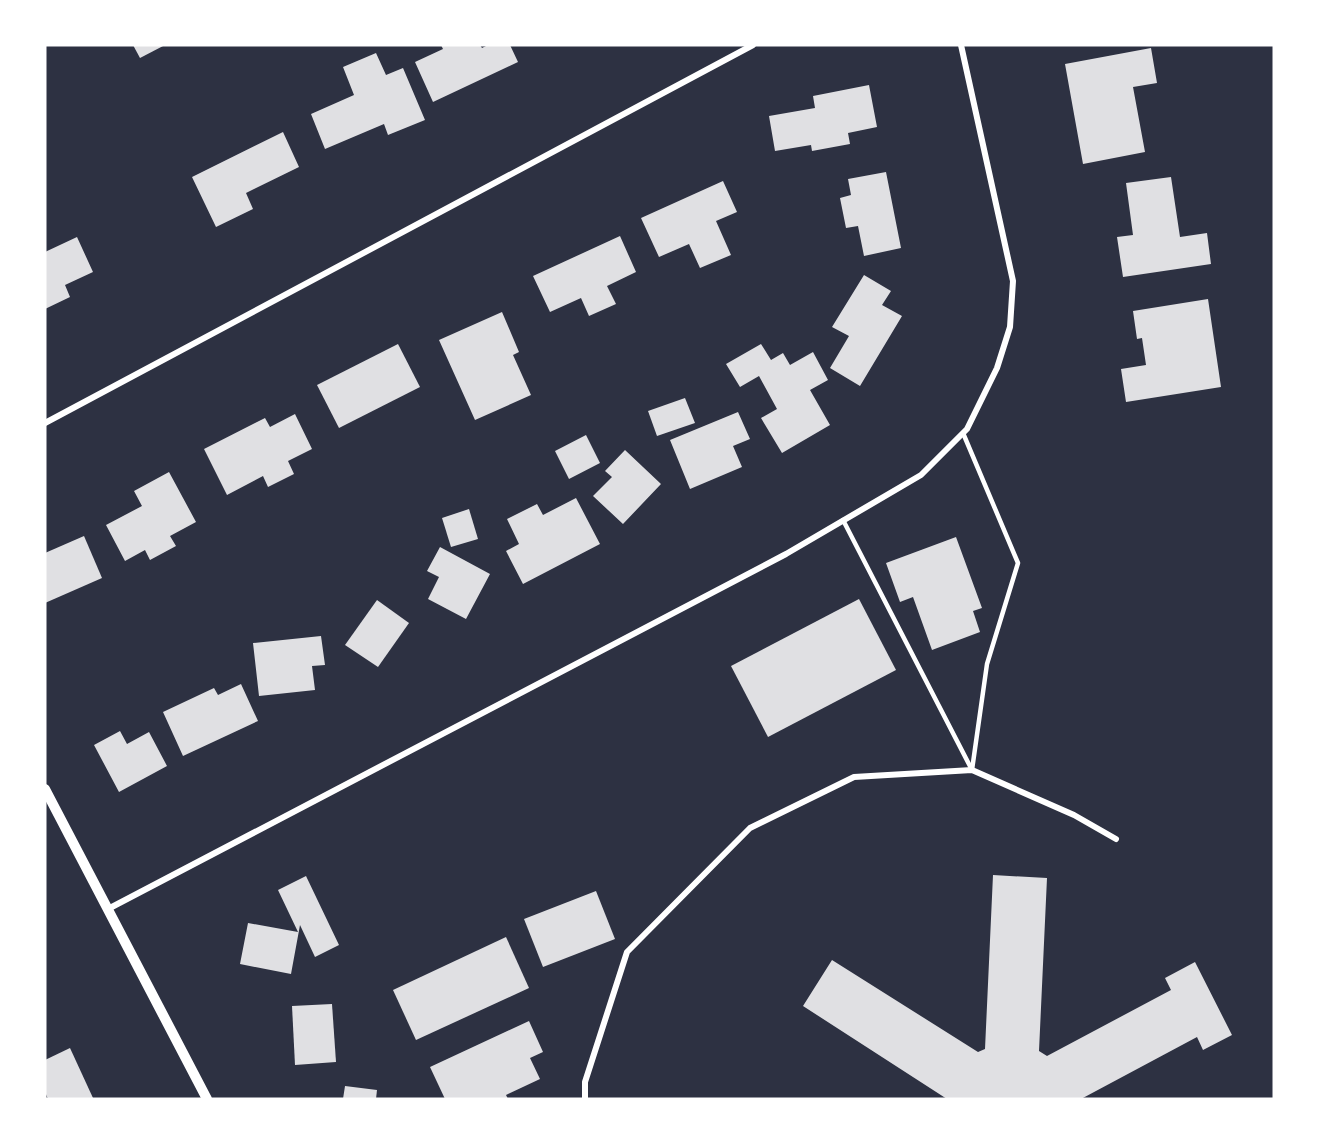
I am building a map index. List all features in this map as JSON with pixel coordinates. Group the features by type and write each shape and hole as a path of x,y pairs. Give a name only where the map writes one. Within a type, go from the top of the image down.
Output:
{"street":[{"path":"45,423 753,45"},
{"path":"108,909 786,554 921,475 967,429 997,368 1010,327 1013,281 961,45"},
{"path":"585,1099 585,1082 627,952 750,828 854,777 972,770 1074,815 1116,839"},
{"path":"45,789 207,1099"}],"lane":[{"path":"963,433 1018,563 987,664 972,770"},
{"path":"843,520 972,770"}],"building":[{"path":"133,45 165,45 140,58"},
{"path":"441,45 480,45 482,48 488,45 510,45 518,62 433,102 415,62 443,49"},
{"path":"1151,48 1157,83 1133,87 1145,152 1083,164 1065,64"},
{"path":"376,53 386,75 403,68 425,120 388,135 384,124 325,149 311,114 354,95 343,67"},
{"path":"869,85 877,127 848,133 850,144 812,151 811,145 775,151 769,116 815,108 813,96"},
{"path":"283,132 299,167 246,193 253,209 216,227 192,177"},
{"path":"886,172 901,248 864,256 858,226 846,228 840,198 851,195 848,179"},
{"path":"1171,177 1180,237 1207,233 1211,264 1123,277 1117,237 1133,235 1126,183"},
{"path":"723,181 737,212 716,221 731,255 700,268 689,244 659,257 641,218"},
{"path":"620,236 636,272 607,286 616,304 589,316 581,298 550,312 533,276"},
{"path":"77,237 93,272 65,285 70,297 45,309 45,252"},
{"path":"864,275 891,291 882,305 902,316 860,386 830,368 849,336 832,327"},
{"path":"1208,299 1221,387 1126,402 1121,369 1146,365 1142,338 1137,339 1133,311"},
{"path":"502,312 519,352 513,355 531,395 475,420 439,340"},
{"path":"398,344 420,387 339,428 317,385"},
{"path":"761,344 771,360 783,353 790,365 813,352 828,380 810,390 830,425 782,453 761,418 777,409 759,376 740,387 726,364"},
{"path":"685,398 695,423 657,436 648,411"},
{"path":"738,412 750,439 733,446 742,467 690,489 670,440"},
{"path":"295,414 312,449 288,461 294,474 268,487 263,476 227,495 204,449 265,418 270,427"},
{"path":"586,435 600,463 569,479 555,451"},
{"path":"625,450 661,484 623,524 593,496 612,477 605,471"},
{"path":"169,472 196,522 170,536 176,546 150,560 145,550 125,561 106,525 142,506 134,491"},
{"path":"576,498 600,544 523,584 506,551 519,544 507,519 537,504 543,515"},
{"path":"469,509 478,539 451,547 442,518"},
{"path":"84,536 102,578 45,603 45,553"},
{"path":"956,537 982,608 973,611 980,632 932,650 913,597 900,602 886,563"},
{"path":"440,547 490,574 466,619 428,599 439,577 427,571"},
{"path":"859,599 896,670 768,737 731,666"},
{"path":"377,600 409,623 378,667 345,645"},
{"path":"321,636 325,665 312,666 315,690 259,696 253,643"},
{"path":"241,684 258,721 183,756 163,712 214,688 218,695"},
{"path":"120,731 127,744 149,732 167,766 119,792 94,745"},
{"path":"993,875 1047,878 1039,1051 1047,1056 1171,990 1165,978 1195,962 1232,1035 1203,1050 1197,1037 1081,1099 947,1099 803,1006 832,960 978,1052 985,1049"},
{"path":"306,876 339,945 315,957 300,925 291,974 240,964 248,923 298,932 278,890"},
{"path":"596,891 615,939 543,967 524,919"},
{"path":"506,937 529,988 416,1040 393,990"},
{"path":"332,1004 336,1062 295,1065 292,1006"},
{"path":"529,1021 543,1052 530,1058 540,1079 506,1095 508,1099 445,1099 430,1067"},
{"path":"70,1048 93,1098 48,1099 45,1092 45,1060"},
{"path":"345,1086 377,1090 376,1099 343,1099"}]}
